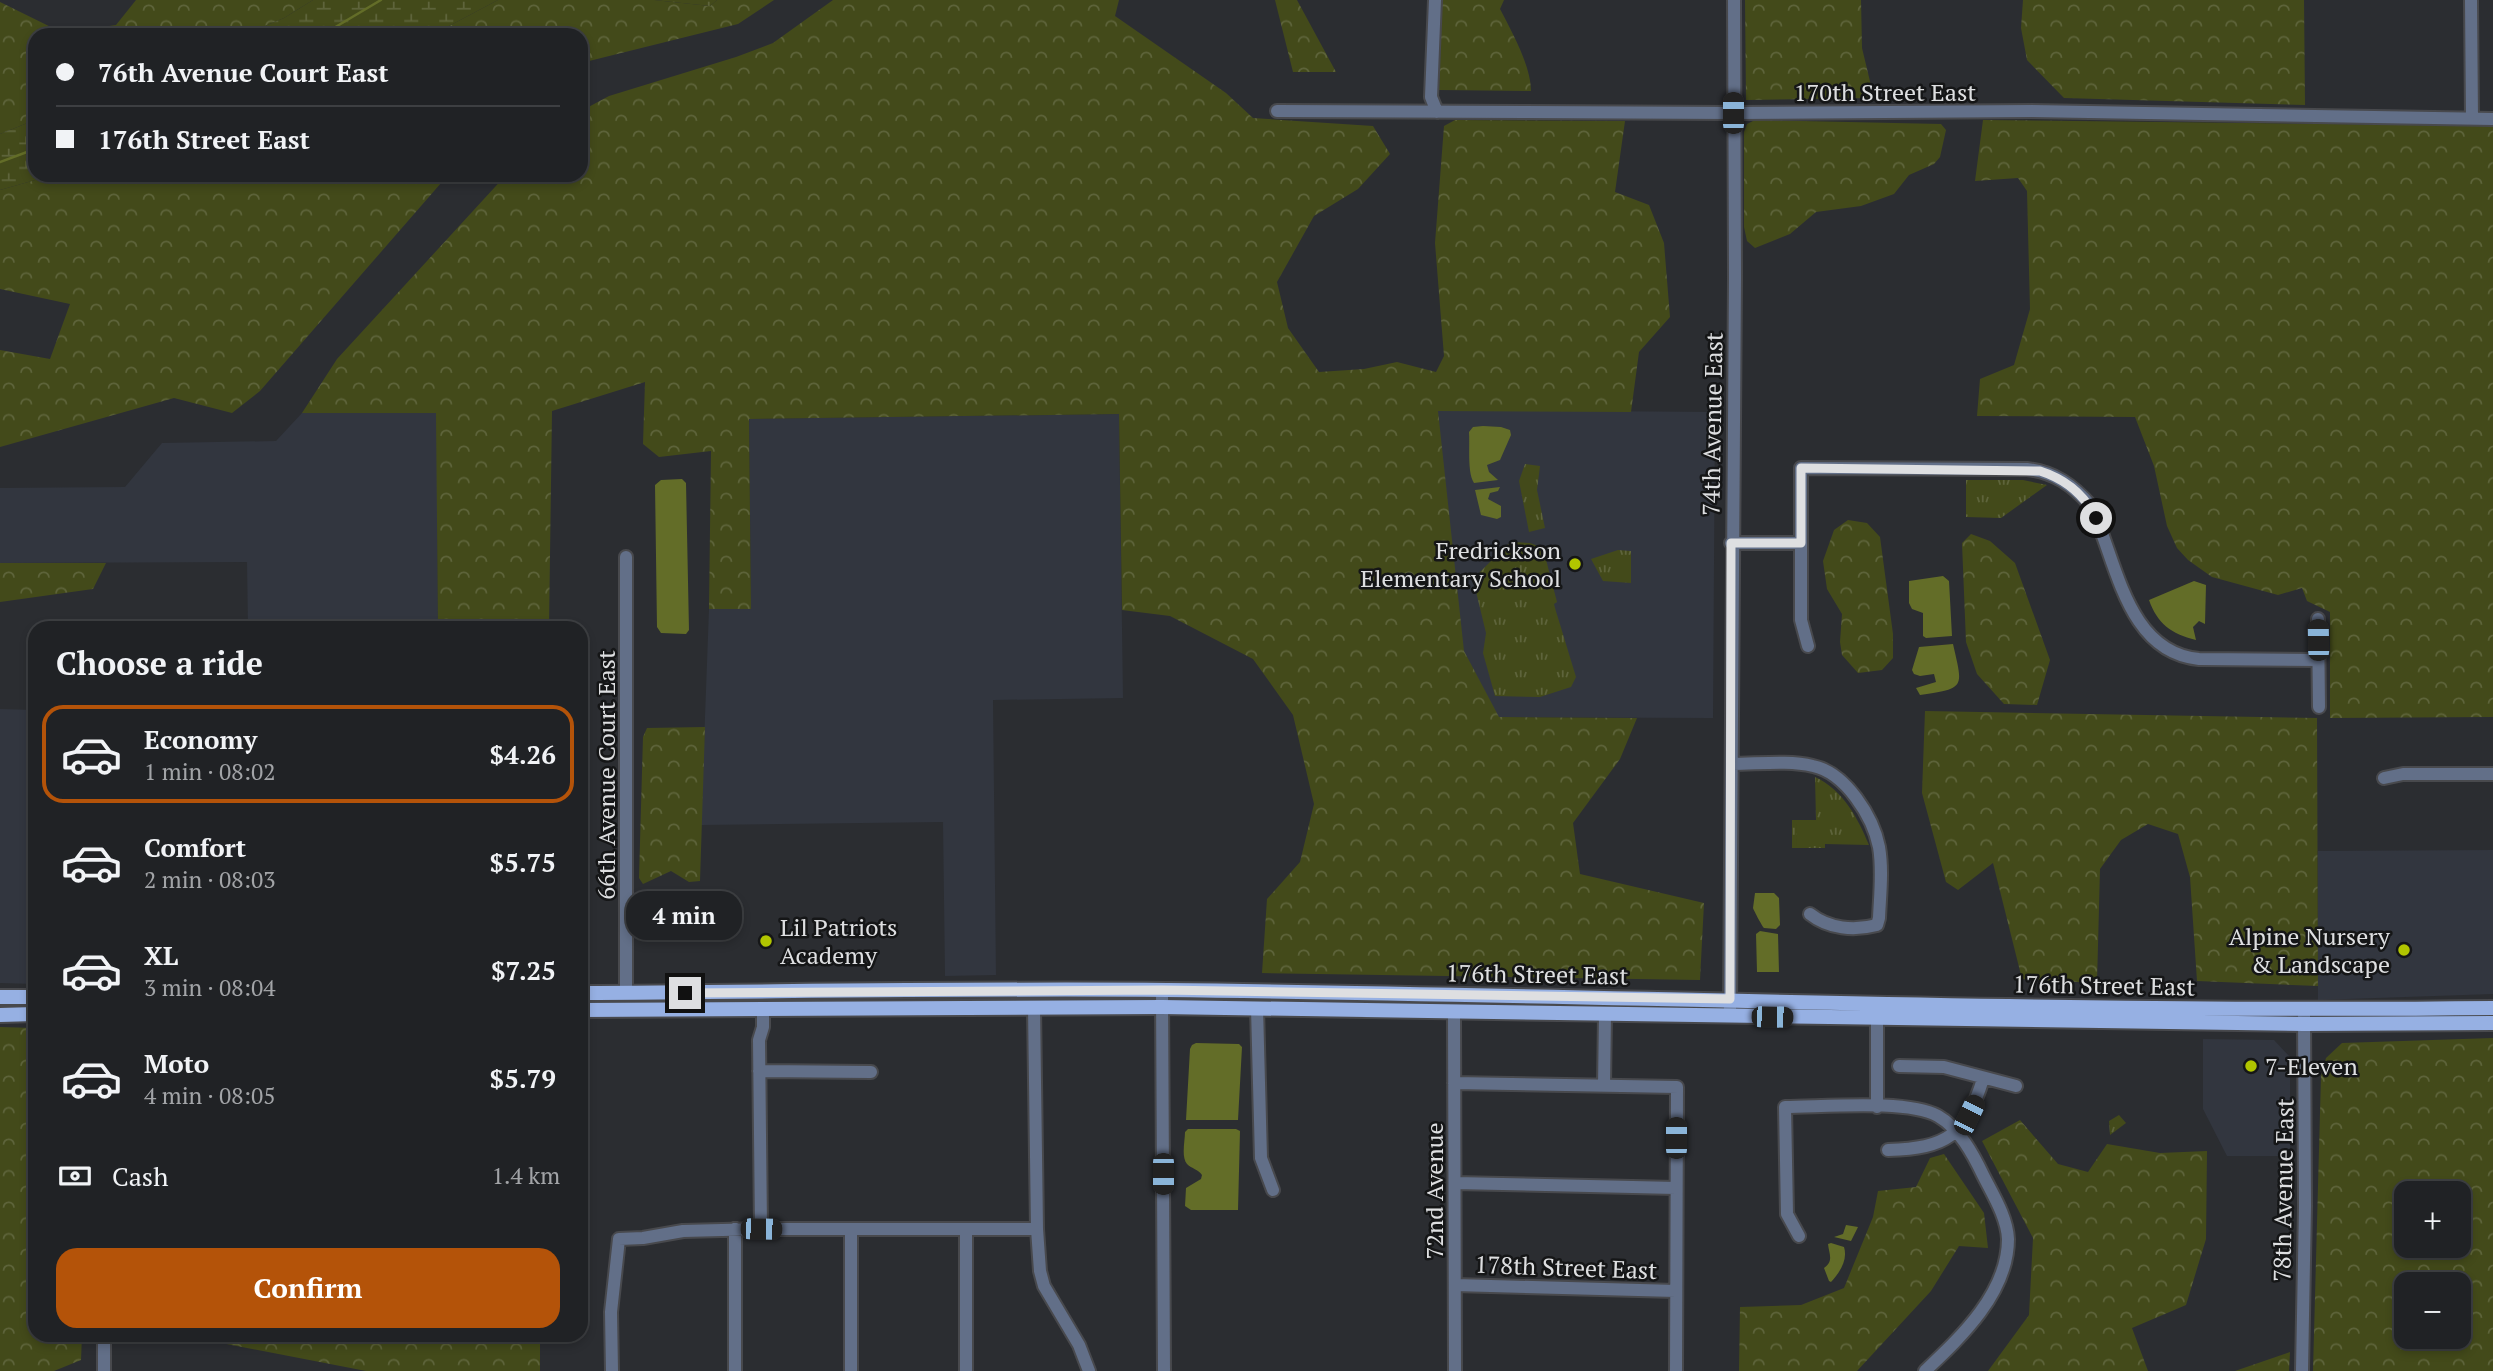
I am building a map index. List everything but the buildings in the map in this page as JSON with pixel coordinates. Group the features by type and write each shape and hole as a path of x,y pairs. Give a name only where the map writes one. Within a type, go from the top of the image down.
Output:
{"main road":[{"name":"176th Street East","path":"588,993 1162,990 1730,999 2493,1023"},
{"path":"0,997 28,997"},
{"path":"1877,1018 1884,1011 1919,1006"},
{"name":"176th Street East","path":"588,1010 1162,1007 1877,1018 2304,1017 2493,1008"},
{"path":"0,1015 28,1014"}],"street":[{"path":"1436,0 1431,97 1437,112"},
{"name":"74th Avenue East","path":"1730,1016 1734,0"},
{"path":"2471,0 2472,119"},
{"name":"170th Street East","path":"1278,111 2032,111 2493,119"},
{"path":"1808,646 1801,621 1801,468 2027,469 2059,478 2091,506 2133,614 2146,633 2161,647 2186,658 2318,660"},
{"path":"1731,543 1801,543"},
{"name":"66th Avenue Court East","path":"626,558 626,993"},
{"path":"2318,619 2319,707"},
{"path":"1732,764 1814,766 1830,774 1842,783 1865,814 1877,837 1880,870 1877,925 1833,926 1822,924 1810,914"},
{"path":"2384,778 2403,775 2493,774"},
{"path":"1162,990 1164,1371"},
{"path":"1034,1007 1040,1271 1044,1286 1079,1345 1089,1371"},
{"path":"761,1229 759,1071 763,1008"},
{"path":"1257,1008 1261,1158 1273,1190"},
{"name":"72nd Avenue","path":"1454,1011 1455,1371"},
{"path":"1604,1086 1605,1014"},
{"name":"78th Avenue East","path":"2302,1371 2304,1017"},
{"path":"1877,1018 1877,1107"},
{"path":"1899,1066 1944,1067 2016,1086"},
{"path":"759,1071 871,1072"},
{"path":"1888,1150 1919,1149 1933,1145 1956,1132 1969,1115 1983,1079"},
{"path":"1454,1083 1677,1087 1676,1371"},
{"path":"1799,1237 1787,1214 1785,1107 1877,1107 1924,1111 1939,1116 1956,1132 1973,1156 2002,1213 2008,1237 2006,1259 1992,1294 1961,1336 1925,1371"},
{"path":"1455,1183 1676,1188"},
{"path":"612,1371 611,1312 619,1239 683,1231 735,1229 1037,1229"},
{"path":"735,1229 735,1371"},
{"path":"851,1229 851,1371"},
{"path":"965,1229 966,1371"},
{"name":"178th Street East","path":"1455,1284 1676,1291"},
{"path":"104,1342 104,1371"}],"shaded area":[{"name":"Fredrickson Elementary School","path":"1438,410 1715,412 1713,718 1436,717"},
{"path":"437,412 438,621 248,621 247,562 0,563 0,488 125,487 162,443 276,441 302,413"},
{"path":"1119,414 1123,698 993,700 996,975 945,976 943,822 701,825 709,609 751,609 749,419"},
{"path":"1473,427 1501,427 1510,430 1511,435 1500,460 1487,465 1489,472 1498,480 1474,483 1470,466 1469,432"},
{"path":"682,479 686,483 689,630 686,634 661,633 657,627 655,485 661,480"},
{"path":"1500,487 1498,491 1490,493 1488,499 1501,506 1501,517 1497,519 1481,515 1475,490"},
{"path":"1943,576 1949,581 1952,636 1926,638 1923,636 1923,613 1912,609 1909,603 1909,581"},
{"path":"2194,581 2206,585 2205,624 2199,621 2193,627 2196,640 2166,626 2156,615 2149,600"},
{"path":"1953,644 1959,670 1957,683 1946,690 1920,695 1916,688 1936,682 1934,674 1920,676 1912,670 1919,647"},
{"path":"0,709 28,710 28,984 0,983"},
{"name":"Alpine Nursery & Landscape","path":"2493,850 2493,994 2318,1000 2318,851"},
{"path":"1755,893 1774,893 1779,898 1780,925 1776,929 1764,928 1760,922 1753,908"},
{"path":"1760,931 1778,934 1779,972 1757,972 1756,934"},
{"path":"2203,1039 2274,1040 2290,1057 2290,1156 2227,1156 2203,1109"},
{"path":"1196,1043 1239,1044 1242,1047 1238,1120 1186,1120 1190,1049"},
{"path":"1188,1129 1240,1131 1238,1210 1191,1210 1185,1206 1186,1188 1201,1179 1202,1175 1185,1161 1185,1132"},
{"path":"1846,1225 1858,1227 1851,1241 1834,1237 1843,1234"},
{"path":"1828,1244 1844,1247 1845,1257 1831,1282 1824,1268 1830,1260"}],"green space":[{"path":"136,0 313,0 284,18 260,28 96,28 116,25"},
{"path":"313,0 498,0 445,28 260,28 284,18"},
{"path":"498,0 654,0 710,6 717,0 774,0 738,24 588,61 588,28 445,28"},
{"path":"654,0 717,0 710,6"},
{"path":"833,0 1119,0 1115,16 1226,93 1253,118 1373,126 1390,154 1358,189 1314,216 1277,282 1288,328 1319,372 1364,369 1397,362 1436,372 1444,356 1435,243 1444,126 1455,120 1625,121 1615,192 1649,205 1664,243 1670,317 1639,352 1631,412 1438,411 1464,651 1499,717 1637,718 1620,759 1573,823 1580,874 1704,903 1700,980 1262,973 1267,899 1300,862 1314,804 1293,715 1253,659 1170,616 1122,610 1119,414 749,419 751,609 709,609 711,451 659,457 643,444 645,382 552,411 549,621 438,621 436,413 302,413 337,359 500,182 588,182 588,107 609,96 773,43"},
{"path":"1275,0 1297,0 1336,72 1293,72"},
{"path":"1442,0 1504,0 1500,9 1524,60 1531,91 1439,90"},
{"path":"1745,0 1861,0 1862,48 1874,98 1746,100"},
{"path":"2023,0 2304,0 2305,105 2064,98 2027,60 2021,28"},
{"path":"0,2 53,28 28,28 28,123 0,134"},
{"path":"1755,120 1941,124 1946,130 1940,157 1934,164 1909,175 1894,194 1861,206 1816,212 1790,234 1755,248 1747,241 1744,227 1744,132 1747,124"},
{"path":"1983,120 2493,126 2493,717 2330,718 2330,612 2307,601 2302,588 2278,595 2212,577 2188,560 2177,548 2167,526 2154,466 2135,417 1977,416 1980,379 2014,365 2030,309 2027,191 2018,178 1975,181"},
{"path":"28,123 28,182 0,190 0,134"},
{"path":"28,182 442,182 260,391 232,413 174,398 0,447 0,350 50,359 70,304 0,289 0,190"},
{"path":"1525,464 1540,466 1537,490 1545,528 1529,532 1519,481"},
{"path":"1966,480 2023,480 2047,485 2001,518 1966,517"},
{"path":"1848,520 1867,523 1880,537 1893,634 1893,658 1882,670 1858,673 1842,655 1842,614 1827,589 1823,561 1834,530"},
{"path":"1971,534 1990,541 2015,563 2050,660 2037,705 2004,704 1977,674 1966,642 1962,543"},
{"path":"1513,542 1530,543 1543,548 1557,602 1554,604 1555,608 1576,677 1571,687 1540,697 1495,696 1483,653 1486,633 1473,579"},
{"path":"1618,550 1631,551 1631,583 1603,581 1591,559"},
{"path":"0,563 106,563 93,589 0,602"},
{"path":"1925,711 2317,718 2318,986 2197,981 2190,877 2178,834 2148,824 2121,840 2100,869 2097,983 2022,979 1993,863 1958,890 1946,882 1922,793"},
{"path":"705,727 700,881 689,882 671,871 643,884 639,878 643,737 647,728"},
{"path":"1815,777 1841,797 1860,825 1869,845 1825,844 1825,848 1792,848 1792,820 1816,820"},
{"path":"1797,824 1817,824 1817,846 1796,846"},
{"path":"0,1027 28,1028 28,1342 82,1342 81,1360 54,1371 0,1371"},
{"path":"2493,1038 2493,1371 2313,1371 2321,1076 2326,1058 2342,1043"},
{"path":"2119,1115 2126,1123 2110,1135 2109,1121"},
{"path":"2020,1120 2058,1164 2088,1172 2107,1144 2160,1153 2207,1151 2206,1239 2186,1305 2132,1328 2148,1371 1988,1371 2029,1315 2033,1238 1982,1141"},
{"path":"1944,1154 1984,1213 1988,1248 1959,1246 1931,1291 1857,1371 1739,1371 1740,1307 1801,1305 1844,1288 1873,1217 1878,1191 1916,1187 1930,1158"},
{"path":"216,1342 540,1342 540,1371 366,1371"},
{"path":"2290,1352 2289,1371 2235,1371"}],"waterway":[{"path":"334,28 381,0"},
{"path":"0,162 28,152"}],"place":[{"name":"Fredrickson Elementary School","path":"1575,564"},
{"name":"Lil Patriots Academy","path":"766,941"},
{"name":"Alpine Nursery & Landscape","path":"2404,950"},
{"name":"7-Eleven","path":"2251,1066"}],"route":[{"path":"685,993 1162,990 1730,999 1731,543 1801,543 1801,468 2040,471 2071,485 2091,506 2096,518"}]}
